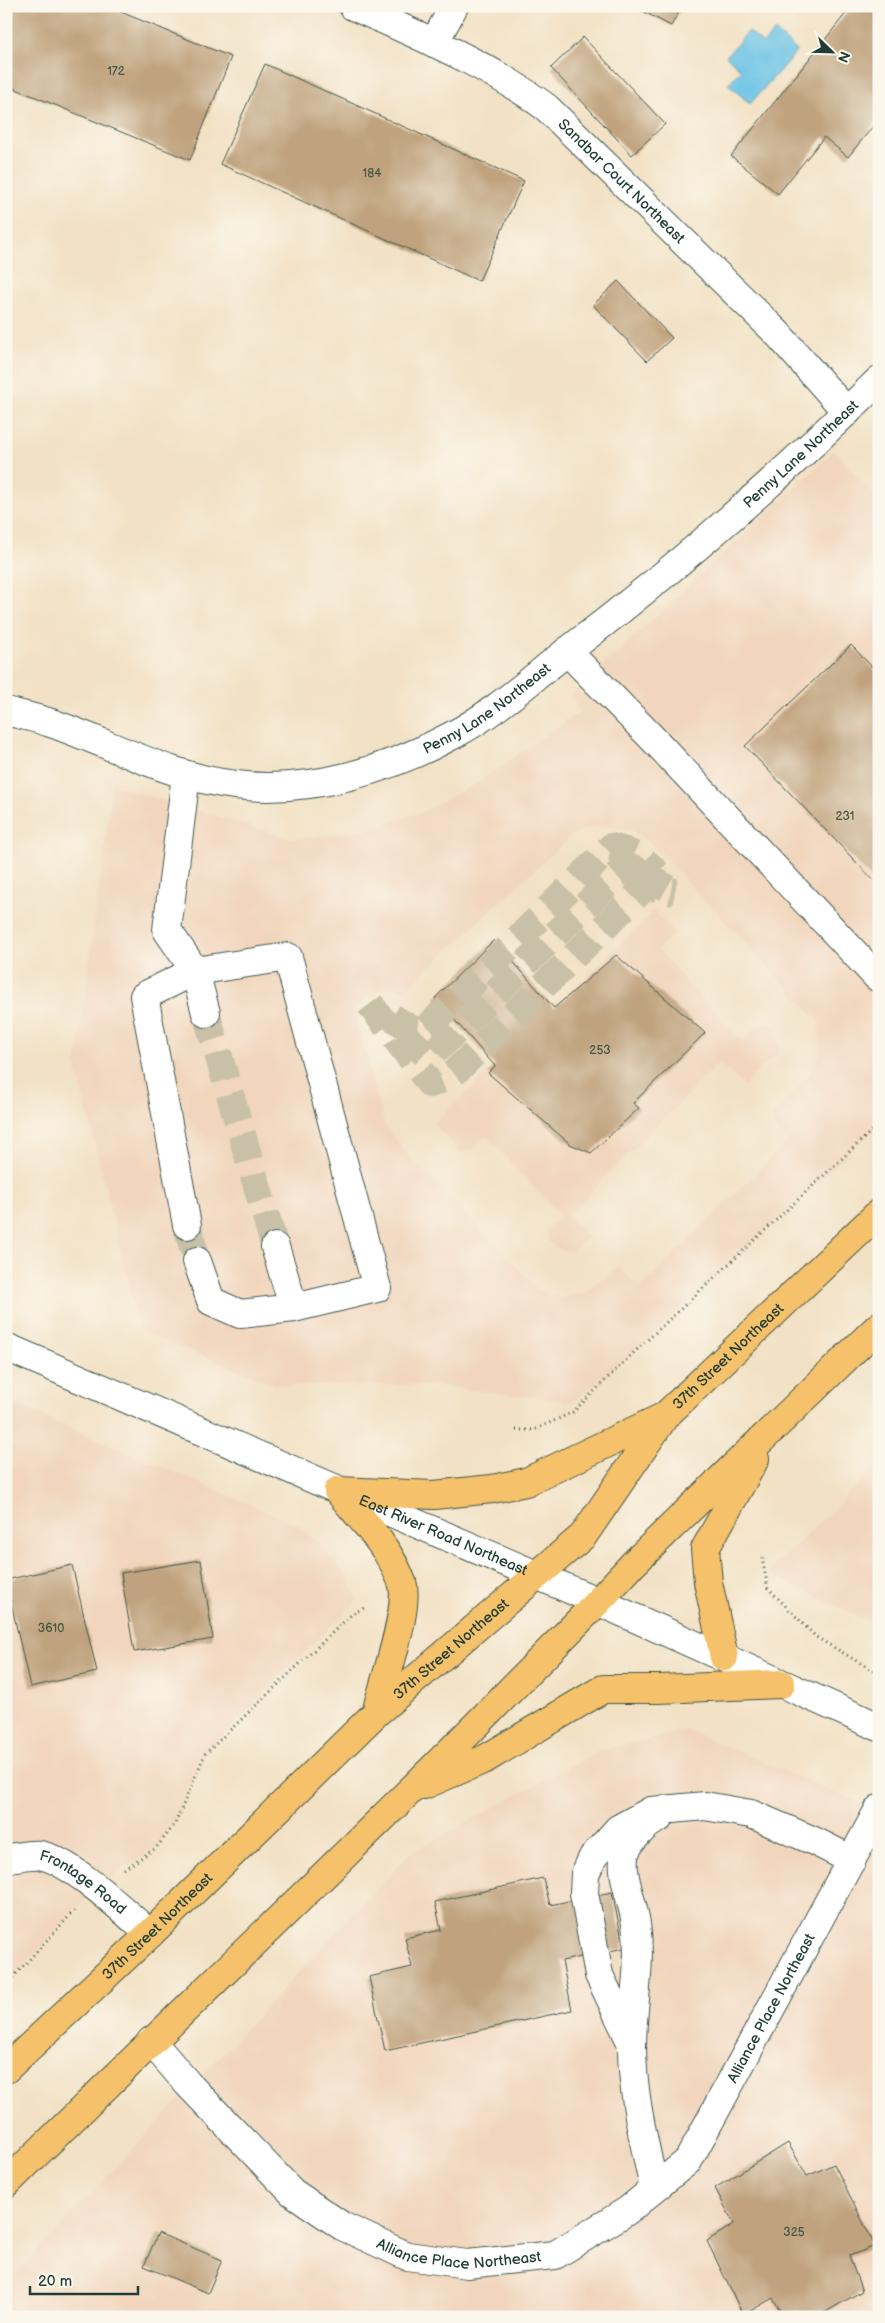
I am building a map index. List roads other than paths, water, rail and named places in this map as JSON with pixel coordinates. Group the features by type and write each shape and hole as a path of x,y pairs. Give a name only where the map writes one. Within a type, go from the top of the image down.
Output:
{"main road":[{"name":"37th Street Northeast","path":"6,2070 150,1934 376,1713 534,1575 583,1536 665,1416 879,1213"},
{"path":"6,2184 411,1790 599,1602 633,1564 879,1326"},
{"path":"338,1491 434,1495 492,1489 526,1482 665,1416"},
{"path":"724,1657 708,1582 705,1549 773,1429"},
{"path":"338,1491 386,1549 403,1583 404,1604 376,1713"},
{"path":"411,1790 485,1759 603,1689 659,1689 781,1684"}],"street":[{"name":"Sandbar Court Northeast","path":"353,6 434,43 506,80 546,108 777,333 847,412"},
{"path":"434,43 454,6"},
{"name":"Penny Lane Northeast","path":"6,711 49,722 186,775 234,785 275,788 323,782 361,773 411,756 455,734 511,696 663,576 770,484 879,380"},
{"path":"567,651 660,746 877,977"},
{"path":"186,775 167,930 195,970 206,1013"},
{"path":"187,1225 144,996 195,970 288,958 377,1288 294,1308 240,1314 210,1301 197,1261"},
{"path":"275,1247 294,1308"},
{"name":"East River Road Northeast","path":"6,1347 599,1602 879,1727"},
{"path":"632,2044 599,1975 584,1893 586,1874 593,1857 618,1829 651,1811 705,1806 751,1814 814,1841 852,1860"},
{"path":"654,2188 633,2086 632,2044 638,1972 636,1925 625,1874 625,1854 633,1841 652,1821 683,1808"},
{"name":"Alliance Place Northeast","path":"151,2041 188,2084 292,2192 342,2226 406,2256 467,2264 555,2255 627,2211 688,2161 879,1809"},
{"name":"Frontage Road","path":"6,1860 8,1858 41,1855 67,1867 96,1887 150,1934"}],"water":[{"path":"749,31 763,44 775,31 797,51 750,104 728,84 741,70 726,56"}],"tunnel":[{"path":"392,1017 409,1028 423,1032 611,847 636,856 657,873"},
{"path":"404,1035 429,1057 620,872 633,868 667,888"},
{"path":"370,1004 430,1084 451,1076 646,886 675,892"},
{"path":"206,1013 275,1247"},
{"path":"187,1225 197,1261"}]}
